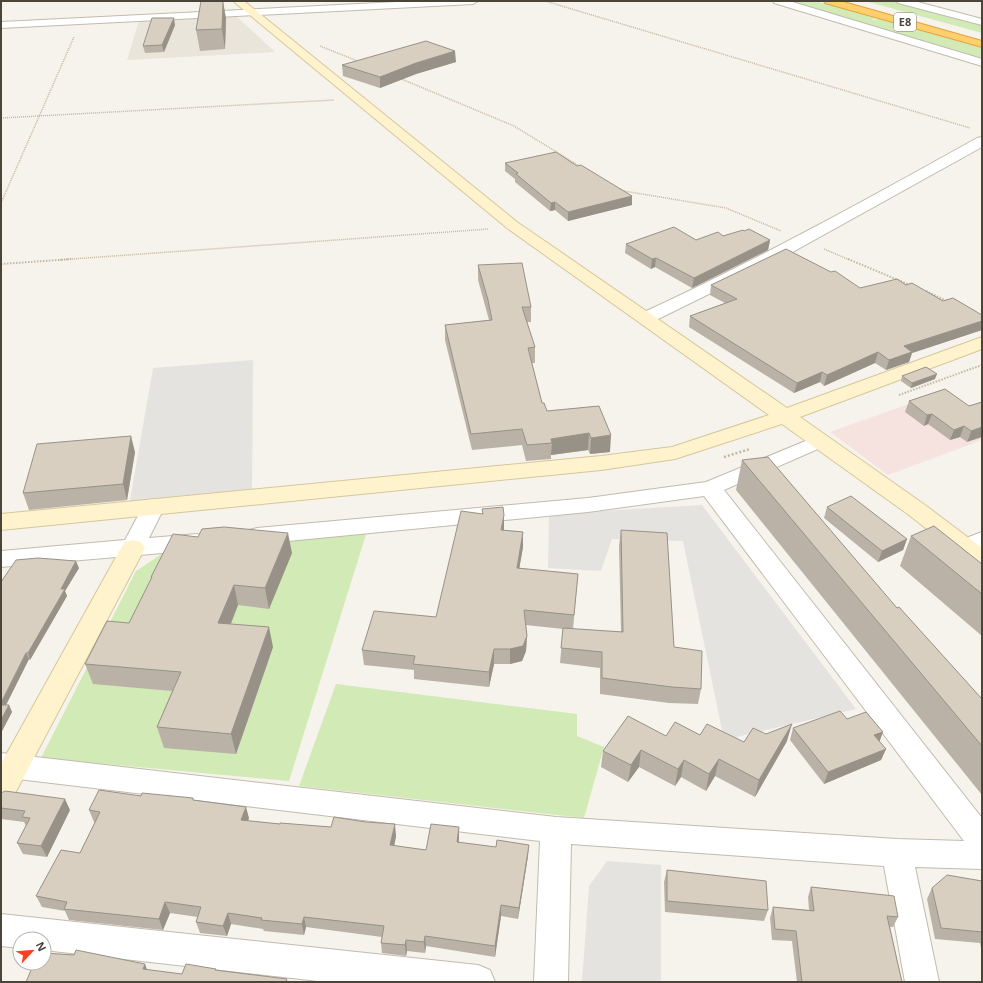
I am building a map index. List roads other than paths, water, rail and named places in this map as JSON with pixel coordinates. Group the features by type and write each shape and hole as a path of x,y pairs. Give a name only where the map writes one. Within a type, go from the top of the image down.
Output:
{"highway":[{"name":"E8","path":"829,1 982,44"},
{"name":"E8","path":"851,1 982,37"}],"street":[{"path":"238,1 512,226 977,549"},
{"path":"1,25 253,14 473,1"},
{"path":"778,1 982,63"},
{"path":"902,1 982,22"},
{"path":"646,318 687,300 804,240 978,135"},
{"path":"1,522 601,463 675,453 785,416 982,343"},
{"path":"1,559 588,505 710,488 820,441"},
{"path":"710,488 982,841"},
{"path":"1,792 8,766 133,548 154,506"},
{"path":"8,766 556,830 897,853 982,855"},
{"path":"551,982 556,830"},
{"path":"897,853 922,982"},
{"path":"1,930 478,982"}]}
